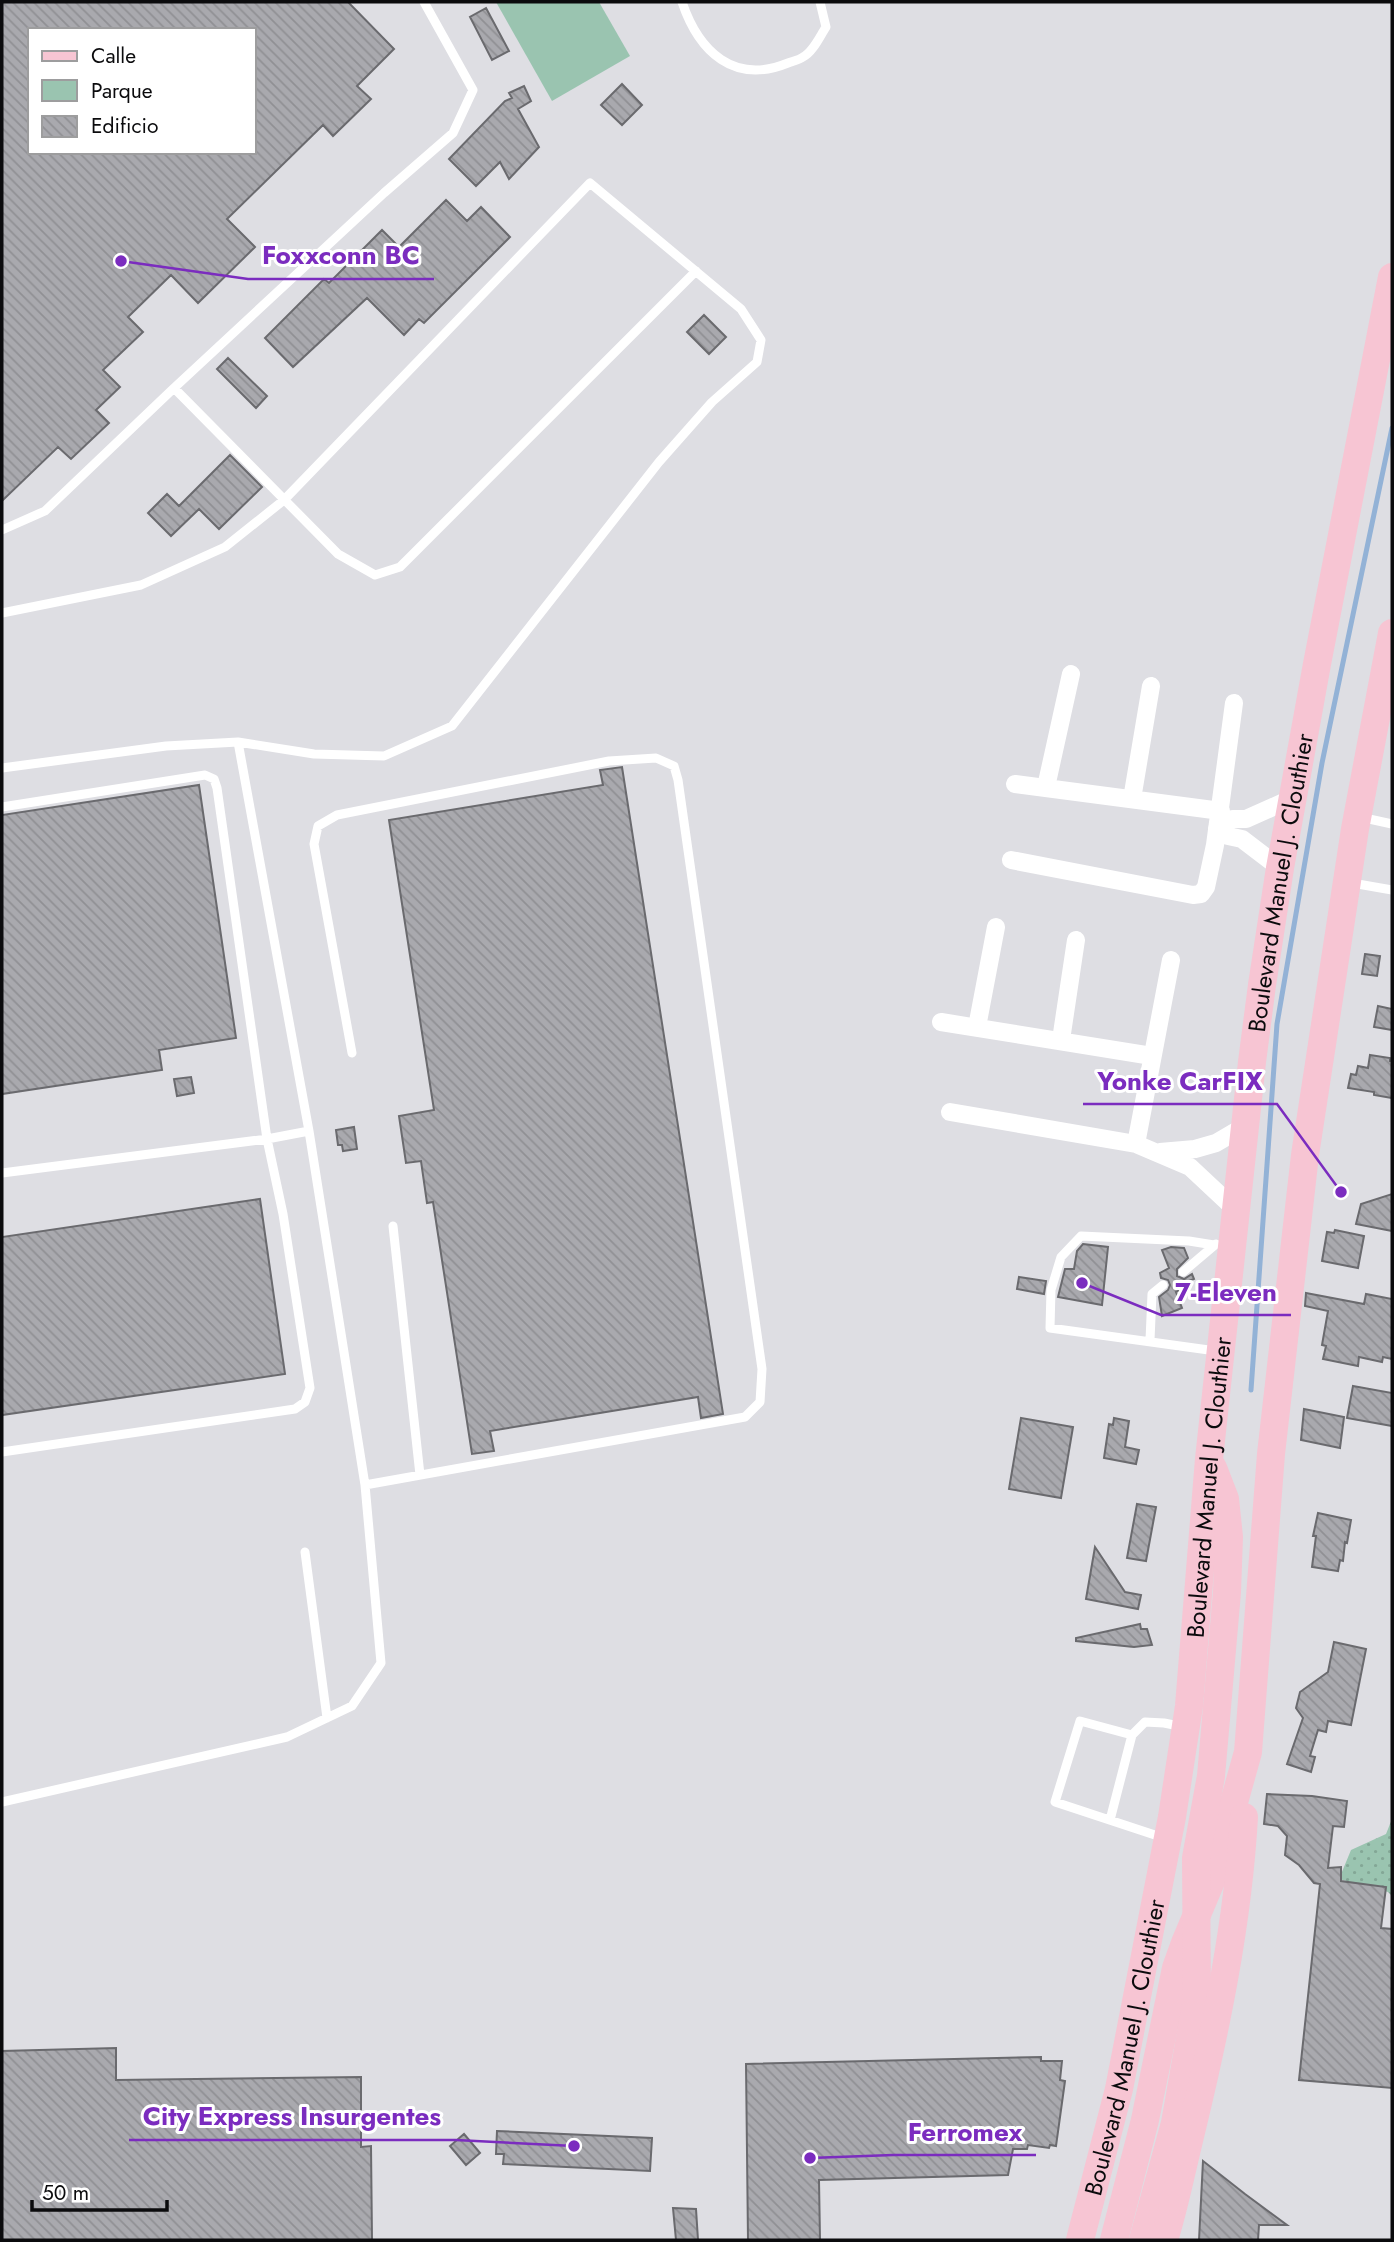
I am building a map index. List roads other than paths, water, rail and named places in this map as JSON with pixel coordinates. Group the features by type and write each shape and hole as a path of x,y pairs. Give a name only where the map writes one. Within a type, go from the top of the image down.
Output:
{"main road":[{"name":"Boulevard Manuel J. Clouthier","path":"1079,2235 1119,2089 1168,1840 1189,1706 1209,1459 1221,1352 1228,1230 1245,1126 1255,1036 1280,868 1392,277"},
{"name":"Boulevard Manuel J. Clouthier","path":"1114,2240 1146,2120 1176,1968 1221,1853 1248,1752 1271,1454 1305,1155 1357,816 1392,633"},
{"path":"1143,2240 1175,2123 1197,1999 1196,1858 1211,1776 1227,1592 1229,1537 1225,1499 1209,1459"},
{"path":"1164,2240 1209,2059 1231,1932 1239,1878 1248,1752"}],"street":[{"path":"1046,787 1071,674"},
{"path":"1132,799 1151,686"},
{"path":"1011,860 1193,895 1201,894 1206,887 1219,819 1234,703"},
{"path":"1015,784 1132,799 1219,819 1246,820 1293,798"},
{"path":"1219,819 1228,836 1242,839 1280,868"},
{"path":"977,1027 996,927"},
{"path":"1061,1040 1076,940"},
{"path":"1136,1144 1171,960"},
{"path":"941,1022 1152,1056"},
{"path":"950,1112 1136,1144 1190,1167 1228,1230"},
{"path":"1156,1153 1195,1149 1216,1143 1245,1126"}],"lane":[{"path":"2,530 45,511 374,202 453,133 473,90 424,2"},
{"path":"682,2 702,43 719,59 742,70 771,70 806,57 826,27 820,2"},
{"path":"2,613 141,585 225,547 284,500 590,183 741,309 761,340 757,362 712,402 659,462 452,726 384,756 314,754 238,742 166,746 2,768"},
{"path":"174,388 338,554 375,575 400,567 696,271"},
{"path":"2,1802 287,1737 352,1706 381,1663 365,1485 309,1132 238,742"},
{"path":"352,1053 314,844 318,826 337,815 609,761 656,758 674,766 762,1369 760,1402 745,1417 365,1485"},
{"path":"2,807 205,775 214,779 267,1139 283,1214 310,1388 305,1402 295,1409 2,1452"},
{"path":"1357,816 1392,824"},
{"path":"1347,882 1392,890"},
{"path":"2,1172 309,1132"},
{"path":"393,1226 420,1475"},
{"path":"1183,1272 1228,1230"},
{"path":"1221,1352 1050,1328 1051,1290 1061,1257 1081,1236 1189,1241 1228,1230"},
{"path":"1150,1340 1152,1294 1163,1285"},
{"path":"305,1552 327,1718"},
{"path":"1132,1735 1080,1721 1055,1802 1168,1840"},
{"path":"1110,1820 1132,1735 1145,1722 1186,1727"}],"waterway":[{"path":"1251,1390 1277,1024 1322,763 1392,428"}],"place":[{"name":"Foxxconn BC","path":"121,261"},
{"name":"Yonke CarFIX","path":"1341,1192"},
{"name":"7-Eleven","path":"1082,1283"},
{"name":"City Express Insurgentes","path":"574,2146"},
{"name":"Ferromex","path":"810,2158"}]}
